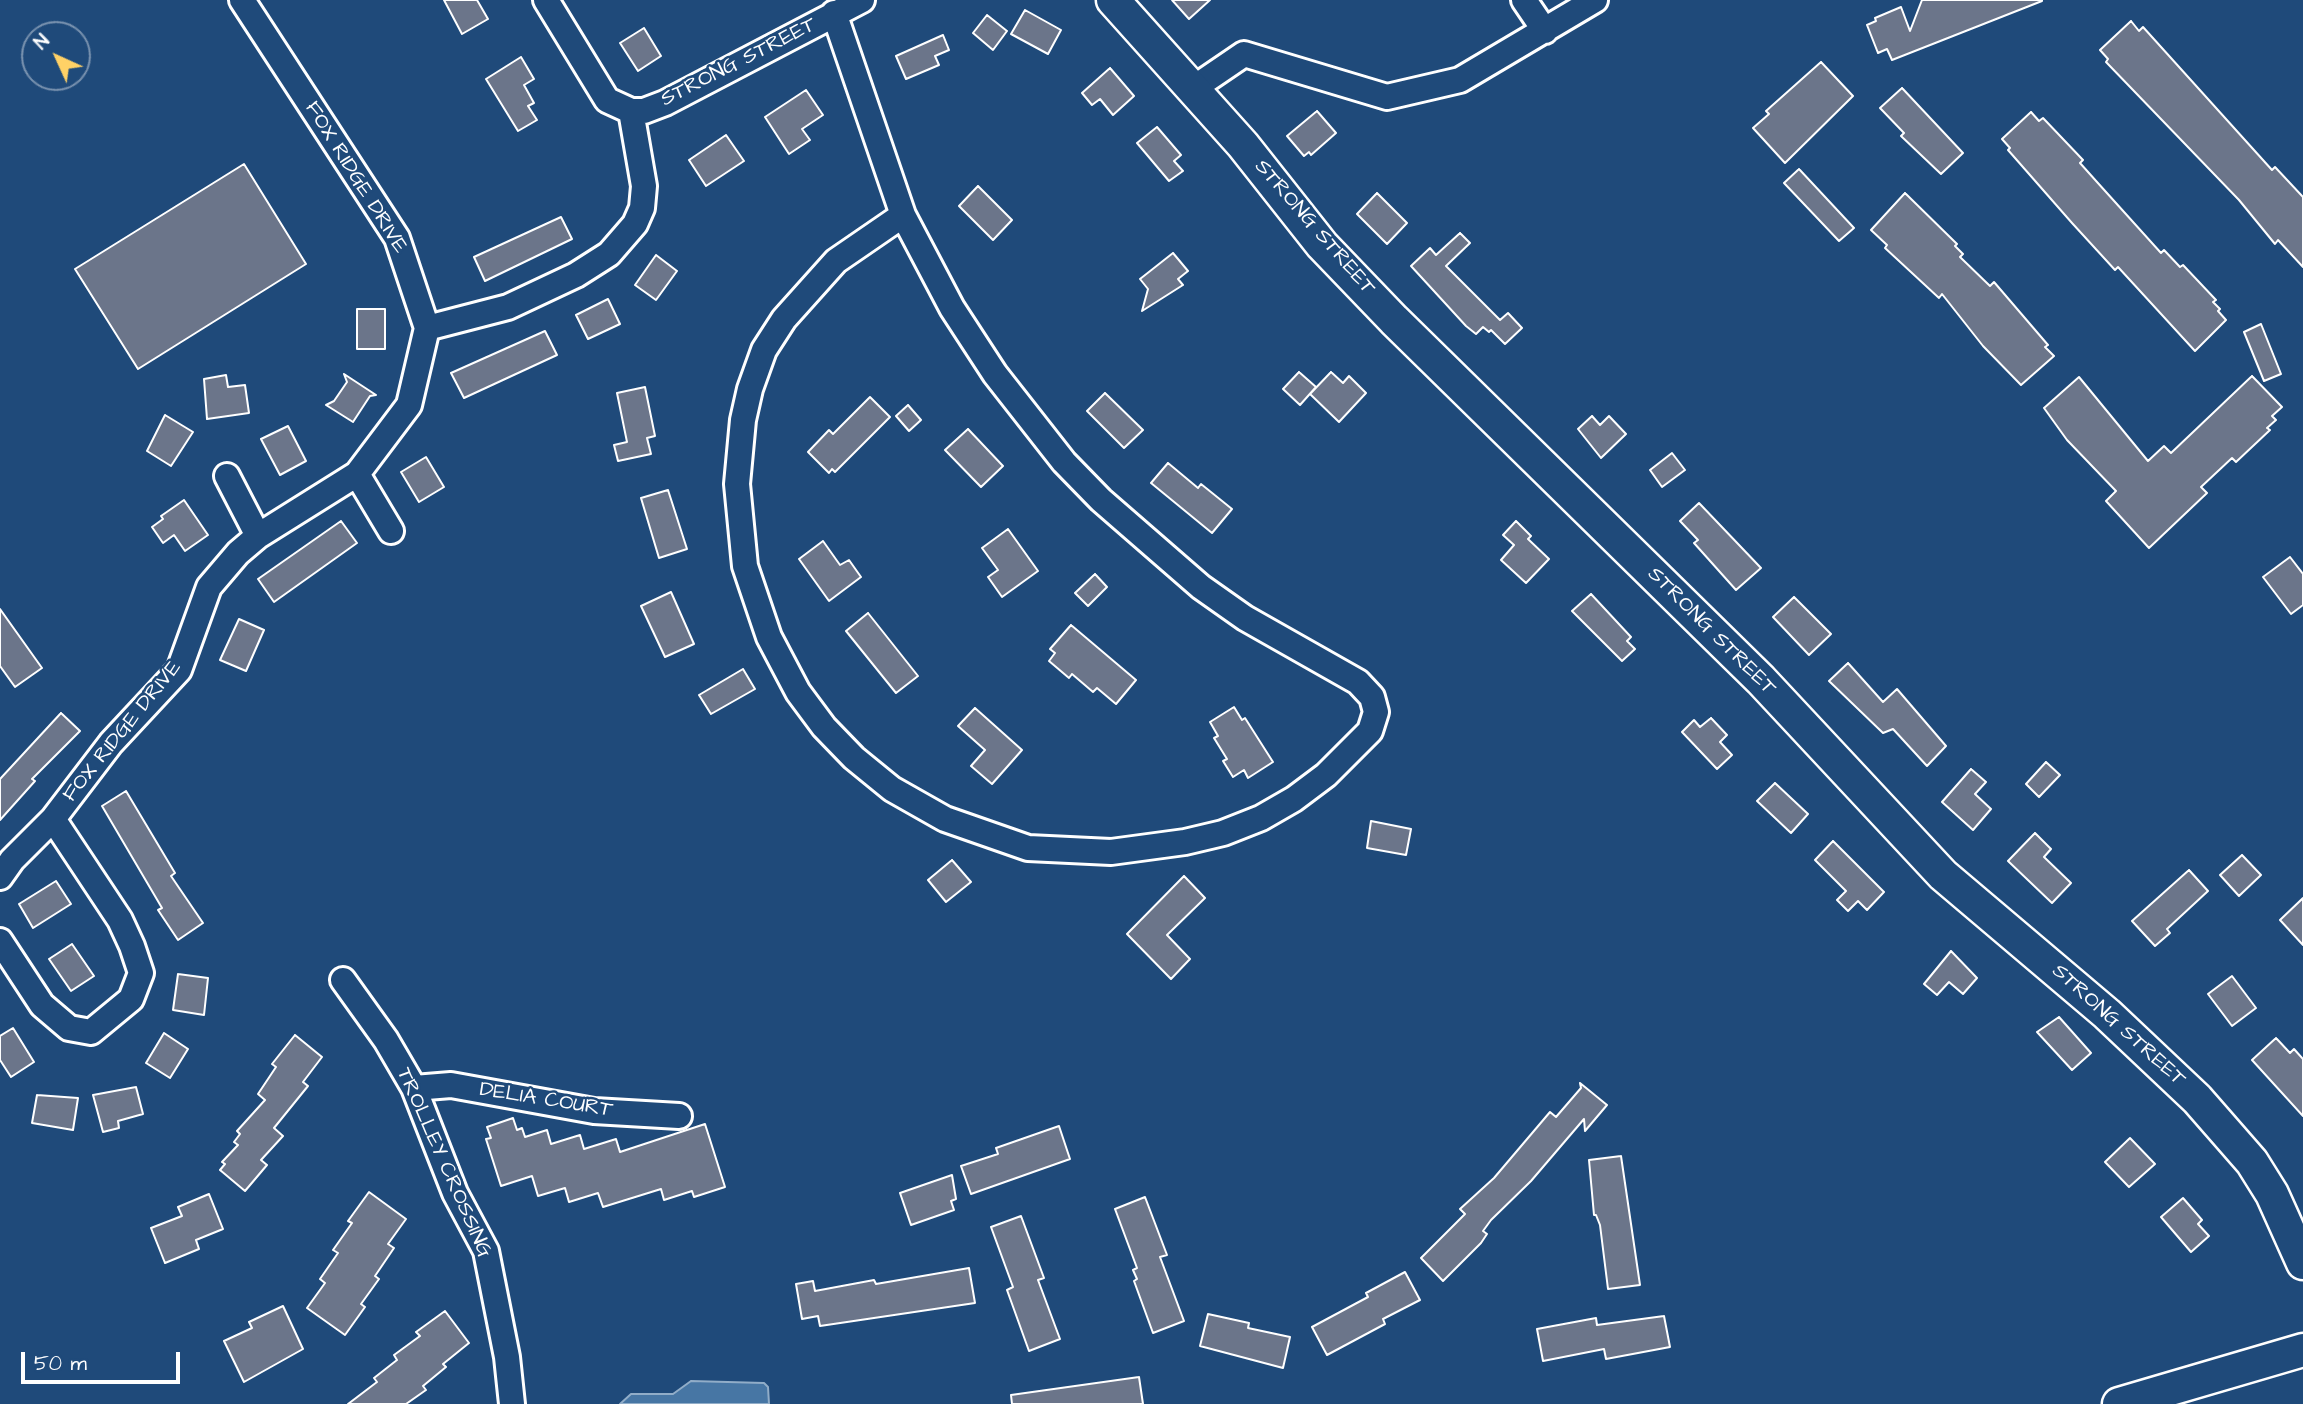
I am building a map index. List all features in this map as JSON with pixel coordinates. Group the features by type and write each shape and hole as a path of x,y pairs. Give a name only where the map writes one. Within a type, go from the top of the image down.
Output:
{"street":[{"name":"FOX RIDGE DRIVE","path":"0,877 12,860 53,819 111,743 178,670 209,587 258,536 357,474 409,405 427,328 397,238 242,0"},
{"path":"427,328 508,307 576,275 609,254 635,225 642,208 644,186 631,111 607,100 545,0"},
{"name":"STRONG STREET","path":"1113,0 1194,88 1338,262 1761,680 1915,847 2108,1014 2216,1119 2252,1162 2272,1194 2303,1263"},
{"path":"1524,0 1545,31"},
{"path":"1194,88 1244,54 1387,97 1460,80 1595,0"},
{"path":"850,4 903,215 952,307 995,374 1064,462 1101,500 1201,587 1245,618 1358,682 1372,697 1376,712 1370,731 1326,775 1294,799 1261,818 1185,842 1111,852 1028,848 945,819 892,789 846,750 798,692 769,637 745,566 737,484 743,420 750,389 764,350 784,319 836,261 903,215"},
{"name":"STRONG STREET","path":"631,111 644,111 666,103 850,4"},
{"path":"357,474 391,531"},
{"path":"228,476 258,536"},
{"path":"0,941 42,1005 69,1028 90,1032 131,999 141,973 132,946 120,920 53,819"},
{"name":"TROLLEY CROSSING","path":"343,980 386,1040 414,1087 456,1193 486,1251 507,1357 512,1404"},
{"name":"DELIA COURT","path":"414,1087 451,1084 594,1111 679,1116"},
{"path":"2119,1404 2303,1350"}],"water":[{"path":"691,1381 764,1383 768,1387 769,1404 620,1404 631,1394 673,1394"}],"building":[{"path":"444,0 477,0 488,19 462,34"},
{"path":"1172,0 1210,0 1189,19"},
{"path":"1922,0 2042,1 1892,60 1887,49 1878,53 1867,25 1876,21 1875,18 1901,7 1910,31"},
{"path":"1025,10 1061,30 1048,54 1011,34"},
{"path":"987,15 1007,31 993,50 973,33"},
{"path":"2131,21 2139,31 2143,27 2272,170 2275,167 2303,197 2303,267 2278,240 2275,244 2239,200 2106,62 2108,59 2100,50"},
{"path":"644,28 661,56 638,71 620,43"},
{"path":"943,35 949,50 935,56 939,65 906,79 896,56"},
{"path":"521,57 534,79 524,85 534,103 528,106 537,120 518,131 486,79"},
{"path":"1821,62 1853,96 1785,163 1753,128 1769,114 1766,111"},
{"path":"1110,68 1134,96 1113,115 1100,99 1092,105 1082,93"},
{"path":"1902,88 1963,153 1941,174 1901,136 1904,133 1880,108"},
{"path":"806,90 823,115 802,129 810,140 789,154 765,117"},
{"path":"1317,111 1336,133 1311,155 1309,152 1304,156 1287,136"},
{"path":"2031,112 2039,121 2043,118 2083,160 2080,163 2161,253 2164,250 2180,267 2183,265 2216,300 2213,302 2226,320 2195,351 2118,267 2115,270 2008,150 2010,148 2002,139"},
{"path":"1157,127 1181,155 1174,161 1183,171 1169,181 1137,143"},
{"path":"726,135 744,161 706,186 689,160"},
{"path":"244,164 306,264 138,369 75,269"},
{"path":"1799,169 1854,228 1839,241 1784,183"},
{"path":"978,186 1012,220 993,240 959,206"},
{"path":"1377,193 1407,223 1387,244 1357,214"},
{"path":"1905,193 1957,244 1955,246 1963,254 1960,257 1990,286 1994,282 2048,345 2045,347 2054,356 2021,385 1983,346 1942,294 1939,298 1885,248 1887,245 1871,230"},
{"path":"561,217 572,239 485,281 474,257"},
{"path":"1460,233 1470,243 1446,266 1500,320 1508,313 1522,328 1505,344 1491,330 1489,332 1483,327 1476,334 1466,326 1411,266 1430,248 1436,255"},
{"path":"1173,253 1188,271 1178,279 1183,285 1142,311 1148,289 1140,279"},
{"path":"656,255 677,271 656,300 635,285"},
{"path":"608,299 620,324 588,339 576,315"},
{"path":"357,309 385,309 385,349 357,349"},
{"path":"2261,324 2281,374 2264,381 2244,332"},
{"path":"545,331 557,355 464,398 451,373"},
{"path":"1299,372 1316,387 1300,405 1283,389"},
{"path":"1331,372 1343,383 1349,376 1366,393 1339,422 1310,394"},
{"path":"344,374 376,395 370,396 353,422 326,405 334,401 347,382"},
{"path":"226,375 228,387 245,385 249,413 207,419 204,379"},
{"path":"2252,376 2282,407 2272,416 2276,420 2267,428 2270,430 2236,462 2232,458 2201,487 2207,493 2149,548 2106,501 2116,491 2067,440 2044,408 2079,377 2148,461 2164,446 2171,453"},
{"path":"645,387 655,436 647,438 651,454 618,461 614,445 627,442 617,393"},
{"path":"1105,393 1143,430 1124,448 1087,411"},
{"path":"870,397 890,417 835,472 832,469 829,473 808,452 829,430 833,434"},
{"path":"908,405 921,420 909,431 896,416"},
{"path":"165,415 193,432 171,466 147,451"},
{"path":"1592,416 1600,425 1609,416 1626,434 1601,458 1578,429"},
{"path":"288,426 306,461 280,475 261,439"},
{"path":"968,429 1003,466 981,487 945,450"},
{"path":"1672,453 1685,470 1662,487 1650,470"},
{"path":"426,457 444,487 419,502 401,472"},
{"path":"1168,463 1198,488 1201,484 1232,509 1212,533 1151,483"},
{"path":"668,490 687,549 659,558 641,498"},
{"path":"184,500 208,535 185,551 174,535 163,543 152,527 163,519 161,516"},
{"path":"1699,503 1761,568 1736,590 1694,543 1698,540 1680,521"},
{"path":"341,521 357,543 274,602 258,579"},
{"path":"1516,521 1531,536 1528,539 1549,559 1526,583 1501,560 1514,545 1503,535"},
{"path":"1008,529 1038,571 1002,597 988,577 998,570 982,548"},
{"path":"823,541 840,565 849,560 861,577 829,601 799,559"},
{"path":"2290,557 2303,574 2303,605 2291,614 2263,577"},
{"path":"1095,574 1107,587 1088,606 1075,593"},
{"path":"671,592 694,644 665,657 641,606"},
{"path":"1591,594 1631,637 1627,641 1635,649 1622,661 1572,611"},
{"path":"1794,597 1831,634 1809,655 1773,617"},
{"path":"0,609 42,668 15,687 0,666"},
{"path":"868,613 918,676 896,693 846,631"},
{"path":"239,619 264,630 246,671 220,660"},
{"path":"1071,625 1136,680 1116,704 1097,688 1093,692 1072,674 1069,678 1049,661 1055,653 1050,649"},
{"path":"1848,663 1883,702 1897,689 1946,746 1927,766 1893,729 1883,733 1829,681"},
{"path":"743,669 755,689 711,714 699,695"},
{"path":"1234,707 1242,720 1245,718 1273,762 1248,778 1244,770 1233,777 1223,761 1227,759 1214,738 1218,736 1210,722"},
{"path":"975,708 1022,750 992,784 971,766 985,750 958,726"},
{"path":"61,713 80,731 32,779 35,781 0,820 0,779"},
{"path":"1711,718 1727,735 1720,742 1732,755 1717,769 1682,732 1694,720 1700,727"},
{"path":"2046,762 2060,775 2039,797 2026,784"},
{"path":"1971,769 1986,782 1975,794 1991,809 1973,830 1942,802"},
{"path":"1775,783 1808,814 1791,833 1757,801"},
{"path":"126,791 175,873 171,876 203,923 178,940 158,910 162,908 102,806"},
{"path":"1371,821 1411,829 1406,855 1367,848"},
{"path":"2035,833 2051,849 2044,857 2071,883 2052,903 2008,861"},
{"path":"1833,841 1884,892 1867,910 1858,901 1848,911 1837,900 1846,891 1815,860"},
{"path":"2242,855 2261,875 2239,896 2220,875"},
{"path":"952,860 971,882 946,902 928,880"},
{"path":"2189,870 2208,891 2167,929 2170,933 2155,946 2132,921"},
{"path":"1184,876 1205,898 1167,935 1190,959 1171,979 1127,934"},
{"path":"56,881 71,904 33,928 19,904"},
{"path":"2303,898 2303,945 2280,920"},
{"path":"72,944 94,976 71,991 49,959"},
{"path":"1951,951 1977,978 1963,994 1949,982 1937,995 1924,984"},
{"path":"178,974 208,978 204,1015 173,1010"},
{"path":"2232,976 2256,1008 2232,1026 2208,994"},
{"path":"2059,1017 2091,1053 2072,1070 2037,1032"},
{"path":"13,1028 34,1062 11,1077 0,1060 0,1036"},
{"path":"164,1033 188,1049 170,1078 146,1063"},
{"path":"295,1035 322,1057 303,1082 308,1086 274,1128 283,1136 261,1160 267,1165 245,1191 220,1170 225,1164 222,1162 238,1145 234,1142 240,1134 237,1131 265,1100 258,1094 276,1067 272,1064"},
{"path":"2276,1038 2290,1053 2294,1049 2303,1059 2303,1116 2252,1060"},
{"path":"1580,1083 1607,1105 1585,1131 1584,1119 1531,1181 1491,1220 1483,1231 1487,1234 1481,1243 1443,1281 1421,1258 1465,1214 1460,1209 1494,1178 1550,1112 1556,1117 1581,1088"},
{"path":"136,1087 143,1114 118,1121 119,1128 103,1132 93,1095"},
{"path":"37,1095 78,1098 73,1130 32,1123"},
{"path":"513,1118 517,1130 522,1128 525,1137 547,1130 551,1144 580,1135 584,1149 616,1139 620,1152 705,1124 725,1187 694,1197 692,1191 664,1200 661,1189 603,1207 598,1193 569,1202 565,1188 538,1196 532,1176 501,1186 486,1139 491,1138 487,1127"},
{"path":"1059,1126 1070,1159 971,1194 961,1166 998,1154 996,1148"},
{"path":"2130,1138 2155,1164 2129,1187 2105,1162"},
{"path":"1621,1156 1640,1285 1608,1289 1600,1225 1594,1215 1589,1160"},
{"path":"952,1175 956,1199 951,1201 954,1210 911,1225 900,1193"},
{"path":"369,1192 406,1219 388,1244 394,1248 375,1276 379,1279 361,1304 365,1307 345,1335 307,1308 325,1283 320,1279 338,1253 333,1250 352,1223 348,1221"},
{"path":"209,1194 223,1229 196,1240 199,1249 165,1263 151,1228 182,1216 178,1207"},
{"path":"1145,1197 1167,1255 1160,1257 1184,1321 1153,1333 1134,1281 1137,1279 1133,1270 1137,1268 1115,1209"},
{"path":"2183,1198 2202,1220 2198,1224 2209,1236 2191,1252 2161,1217"},
{"path":"1021,1216 1044,1278 1038,1280 1060,1339 1029,1351 1007,1290 1013,1287 991,1227"},
{"path":"969,1268 975,1303 820,1326 818,1316 802,1319 796,1284 813,1281 815,1291 874,1280 876,1284"},
{"path":"1405,1272 1420,1300 1383,1319 1385,1324 1327,1355 1312,1327 1368,1297 1366,1293"},
{"path":"283,1306 303,1349 244,1382 224,1341 252,1328 249,1322"},
{"path":"445,1311 469,1343 443,1364 446,1367 423,1386 426,1390 406,1404 348,1404 377,1382 374,1378 397,1360 394,1355 420,1336 416,1332"},
{"path":"1208,1314 1249,1323 1248,1328 1290,1337 1283,1368 1200,1346"},
{"path":"1664,1316 1670,1347 1606,1359 1604,1349 1543,1361 1537,1329 1596,1318 1597,1325"},
{"path":"1139,1377 1143,1404 1012,1404 1011,1395"}]}
